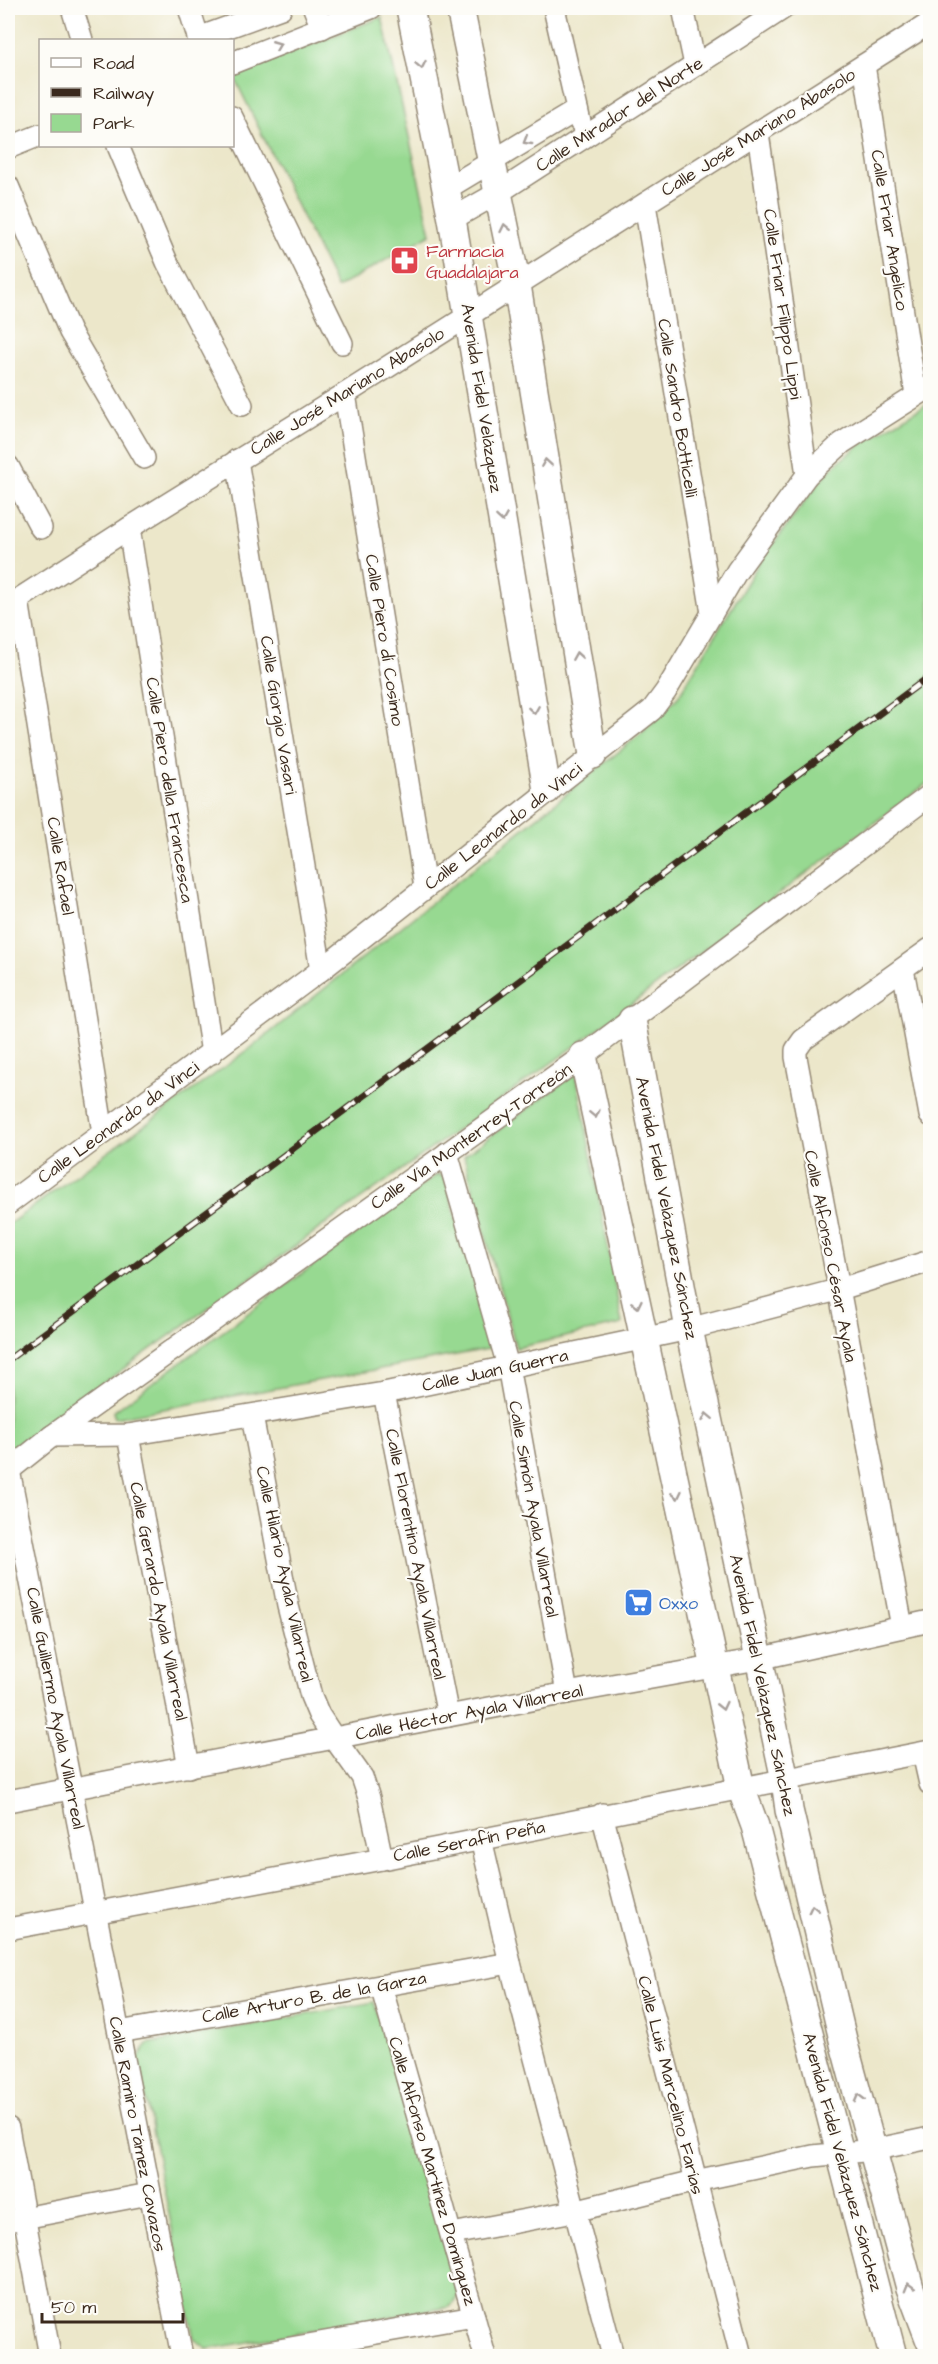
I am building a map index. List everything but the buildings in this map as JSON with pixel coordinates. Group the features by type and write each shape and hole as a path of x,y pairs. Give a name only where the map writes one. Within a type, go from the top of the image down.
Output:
{"street":[{"path":"72,8 82,39"},
{"path":"189,8 198,39 280,8"},
{"path":"315,8 322,28"},
{"path":"234,62 371,8"},
{"name":"Avenida Fidel Velázquez","path":"410,8 469,315 547,790"},
{"path":"460,8 517,285 593,755"},
{"path":"554,8 585,137"},
{"path":"683,8 695,65"},
{"name":"Calle Mirador del Norte","path":"452,219 498,193 784,8"},
{"name":"Calle José Mariano Abasolo","path":"13,603 930,23"},
{"name":"Calle Friar Angelico","path":"864,65 923,391"},
{"name":"Calle Mirador del Norte","path":"446,189 577,110"},
{"path":"234,121 342,343"},
{"name":"Calle Friar Filippo Lippi","path":"758,133 807,475"},
{"path":"8,148 39,135"},
{"path":"118,147 167,262 242,405"},
{"path":"8,186 70,332 144,458"},
{"name":"Calle Sandro Botticelli","path":"645,204 712,613"},
{"name":"Calle Leonardo da Vinci","path":"8,1204 321,970 547,790 652,710 666,692 737,571 807,475 842,443 923,391"},
{"name":"Calle Piero dí Cosimo","path":"345,393 425,887"},
{"name":"Calle Giorgio Vasari","path":"237,460 321,970"},
{"path":"8,466 41,528"},
{"name":"Calle Piero della Francesca","path":"129,528 212,1053"},
{"name":"Calle Rafael","path":"13,603 103,1133"},
{"name":"Calle Vía Monterrey-Torreón","path":"8,1471 52,1436 583,1056 930,795"},
{"name":"Calle Alfonso César Ayala","path":"902,1627 837,1290 796,1063 796,1050 804,1040 930,949"},
{"path":"903,969 930,1116"},
{"name":"Avenida Fidel Velázquez Sánchez","path":"632,1020 689,1329 785,1780 789,1810 842,2033 873,2150 910,2288 930,2341"},
{"name":"Avenida Fidel Velázquez Sánchez","path":"583,1056 713,1668 741,1788 755,1826 893,2356"},
{"name":"Calle Simón Ayala Villarreal","path":"447,1153 508,1366 567,1693"},
{"name":"Calle Juan Guerra","path":"52,1436 128,1435 384,1393 689,1329 837,1290 930,1261"},
{"name":"Calle Florentino Ayala Villarreal","path":"384,1393 448,1716"},
{"name":"Calle Hilario Ayala Villarreal","path":"252,1416 286,1595 311,1696 319,1715 362,1777 369,1798 382,1859"},
{"name":"Calle Gerardo Ayala Villarreal","path":"128,1435 189,1767"},
{"name":"Calle Guillermo Ayala Villarreal","path":"8,1471 95,1912"},
{"name":"Calle Héctor Ayala Villarreal","path":"8,1801 567,1693 713,1668 930,1621"},
{"path":"927,1752 930,1784"},
{"name":"Calle Serafín Peña","path":"8,1929 382,1859 927,1752"},
{"name":"Calle Luis Marcelino Farías","path":"602,1814 741,2356"},
{"path":"481,1839 510,1963 613,2356"},
{"name":"Calle Ramiro Támez Cavazos","path":"95,1912 182,2356"},
{"name":"Calle Arturo B. de la Garza","path":"118,2032 510,1963"},
{"name":"Calle Alfonso Martínez Domínguez","path":"381,1986 485,2356"},
{"path":"8,2128 16,2219 50,2356"},
{"path":"452,2234 574,2211 695,2181 813,2156 873,2150 930,2138"},
{"path":"16,2219 150,2194"},
{"path":"245,2356 474,2316"}],"green space":[{"path":"382,17 431,234 337,288 234,75"},
{"path":"930,402 930,781 571,1049 8,1451 8,1225 252,1047 642,733 678,697 759,563 821,480 836,464 864,442"},
{"path":"576,1073 622,1324 516,1348 464,1156"},
{"path":"438,1174 445,1178 491,1343 488,1349 115,1418 113,1412"},
{"path":"374,2002 459,2296 450,2307 208,2349 194,2339 138,2059 147,2044"}],"railway":[{"path":"8,1360 930,676"}],"place":[{"name":"Farmacia Guadalajara","path":"405,261"},
{"name":"Oxxo","path":"638,1603"}]}
